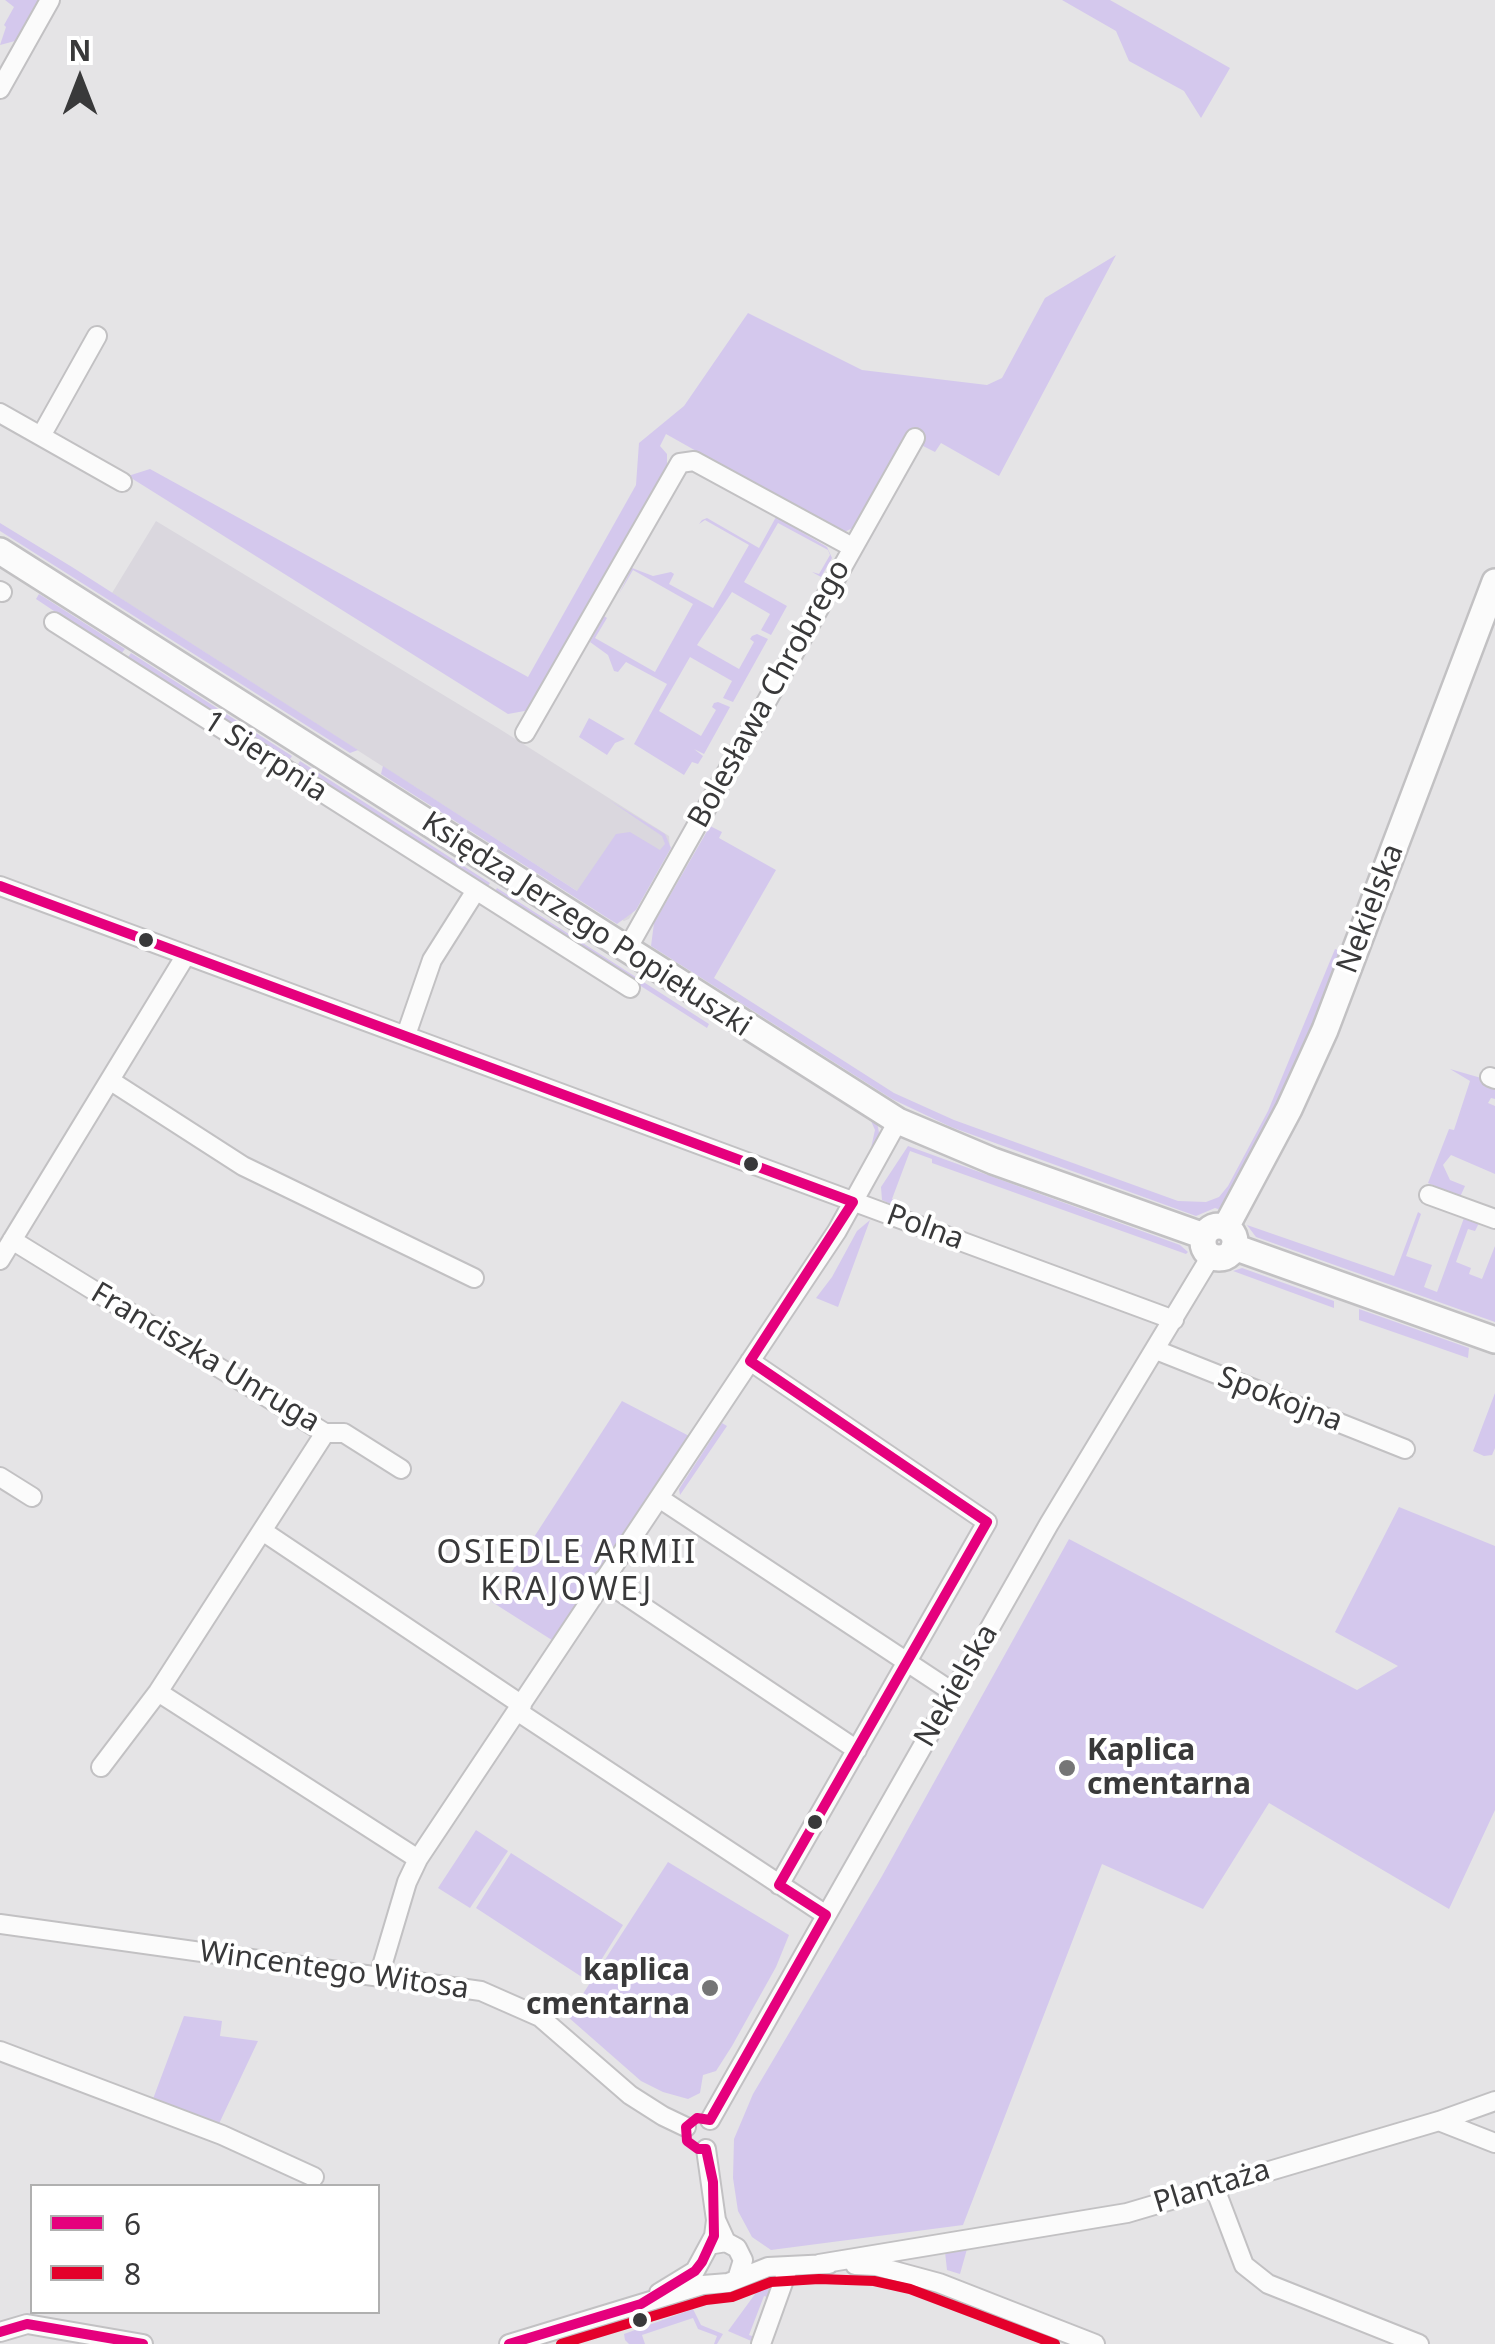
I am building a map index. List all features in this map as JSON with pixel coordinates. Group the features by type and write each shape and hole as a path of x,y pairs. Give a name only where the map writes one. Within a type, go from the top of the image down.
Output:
{"street":[{"path":"0,89 7,61 50,0"},
{"path":"41,436 97,336"},
{"path":"0,413 122,482"},
{"name":"Bolesława Chrobrego","path":"626,950 915,438"},
{"path":"525,732 676,466 684,461 694,461 852,547"},
{"name":"Księdza Jerzego Popiełuszki","path":"0,551 898,1121 993,1161 1495,1340"},
{"name":"Nekielska","path":"710,2120 1049,1524 1174,1320 1289,1109 1325,1030 1495,582"},
{"name":"1 Sierpnia","path":"54,622 630,988"},
{"name":"Polna","path":"0,886 1174,1320"},
{"path":"406,1036 432,960 475,892"},
{"path":"0,1260 186,954"},
{"path":"111,1081 243,1166 474,1278"},
{"path":"379,1976 407,1882 418,1859 854,1202 898,1121"},
{"path":"1429,1196 1495,1219"},
{"name":"Franciszka Unruga","path":"12,1240 325,1433 344,1433 401,1469"},
{"name":"Spokojna","path":"1156,1350 1406,1449"},
{"path":"750,1361 987,1522 779,1885"},
{"path":"102,1767 158,1692 325,1433"},
{"path":"0,1477 32,1497"},
{"path":"659,1498 954,1693"},
{"path":"264,1532 826,1915"},
{"path":"603,1580 857,1750"},
{"path":"158,1692 418,1859"},
{"name":"Wincentego Witosa","path":"0,1924 481,1991 540,2017 630,2095 686,2127"},
{"path":"0,2051 222,2135 314,2177"},
{"name":"Plantaża","path":"819,2264 1127,2213 1495,2101"},
{"path":"697,2118 710,2120 717,2132 712,2145 698,2150 687,2141 686,2127 697,2118"},
{"path":"1439,2120 1495,2143"},
{"path":"706,2149 716,2220 705,2274 715,2282"},
{"path":"1214,2186 1244,2264 1268,2284 1420,2344"},
{"path":"914,2275 923,2247"},
{"path":"641,2304 695,2272 712,2250 737,2248 741,2268"},
{"path":"510,2344 715,2282 728,2283 741,2268 819,2264 876,2266 914,2275 1096,2344"},
{"path":"762,2344 789,2266"},
{"path":"0,2317 143,2344"},
{"path":"0,2332 27,2324"}],"shaded area":[{"path":"5,0 38,0 15,41 0,45 4,25 14,7"},
{"path":"1062,0 1110,0 1230,68 1201,118 1184,91 1129,61 1116,31"},
{"path":"1116,255 999,476 941,443 935,452 907,438 855,527 842,533 666,434 660,446 667,454 667,468 530,710 508,714 128,476 150,469 528,677 636,485 639,443 684,406 748,313 862,370 987,385 1002,378 1045,298"},
{"path":"776,517 827,547 832,558 821,577 812,572 819,574 830,555 828,550 778,523 744,582 787,606 771,635 761,630 770,614 732,592 697,645 739,669 754,642 752,636 768,639 733,702 723,698 732,681 690,657 659,711 701,736 716,710 712,707 714,703 730,707 704,754 694,749 703,756 698,764 692,762 684,775 634,744 667,684 626,662 618,672 614,671 608,655 590,642 604,616 607,618 595,638 655,672 693,604 633,570 619,594 632,568 653,576 671,572 674,574 669,584 713,608 749,545 705,520 699,524 707,518 759,548"},
{"path":"156,521 669,836 670,849 629,919 624,921 112,593"},
{"path":"0,523 358,750 350,753 0,531"},
{"path":"39,594 125,649 120,655 36,599"},
{"path":"131,653 292,756 288,762 127,659"},
{"path":"589,718 625,739 615,743 607,755 579,737"},
{"path":"300,761 490,883 486,889 296,768"},
{"path":"383,766 577,891 616,834 630,832 660,850 665,844 662,836 609,800 665,834 671,848 636,910 617,924 381,774"},
{"path":"710,826 722,832 719,838 776,870 714,978 894,1093 954,1120 1178,1201 1206,1202 1219,1197 1228,1186 1268,1111 1335,949 1346,953 1297,1075 1221,1210 1215,1208 1196,1216 951,1127 892,1099 651,946 654,923"},
{"path":"502,881 877,1122 880,1138 874,1151 871,1148 875,1130 871,1121 499,885"},
{"path":"497,888 709,1024 707,1028 494,893"},
{"path":"1450,1069 1495,1082 1495,1099 1488,1103 1495,1106 1495,1174 1451,1155 1443,1165 1450,1180 1465,1186 1460,1197 1428,1183 1449,1129 1454,1130 1470,1081"},
{"path":"908,1146 1180,1245 1188,1252 932,1163 932,1159 910,1151 892,1199 906,1211 882,1200 881,1187"},
{"path":"1418,1212 1421,1214 1406,1256 1432,1265 1424,1287 1437,1292 1464,1218 1479,1223 1475,1231 1468,1229 1456,1262 1471,1268 1469,1274 1482,1279 1495,1246 1495,1322 1256,1237 1247,1225 1394,1276"},
{"path":"870,1220 838,1307 816,1298 857,1231"},
{"path":"1242,1268 1334,1301 1334,1308 1233,1271"},
{"path":"1359,1309 1469,1348 1468,1358 1359,1320"},
{"path":"1495,1393 1495,1448 1492,1455 1484,1456 1473,1451"},
{"path":"622,1401 691,1437 555,1642 492,1602"},
{"path":"722,1423 727,1426 680,1495 679,1489"},
{"path":"1399,1507 1495,1546 1495,1810 1449,1909 1269,1803 1203,1909 1102,1864 963,2225 771,2250 752,2237 738,2211 733,2178 734,2139 753,2094 882,1876 1069,1539 1357,1690 1398,1666 1335,1632"},
{"path":"476,1830 508,1851 470,1908 438,1888"},
{"path":"511,1853 623,1925 588,1981 476,1908"},
{"path":"668,1862 789,1935 776,1967 732,2046 716,2071 703,2075 700,2093 688,2099 641,2081 568,2017"},
{"path":"184,2016 222,2021 220,2036 258,2041 216,2130 150,2107"},
{"path":"967,2249 960,2274 947,2270 945,2252"},
{"path":"774,2287 773,2299 764,2296 749,2335 758,2338 756,2343 728,2331 758,2290"},
{"path":"693,2309 701,2325 723,2334 717,2344 717,2336 698,2329 693,2318 642,2335 645,2344 629,2344 625,2340 624,2334"}],"transit line":[{"name":"6","path":"0,886 853,1202 750,1361 987,1522 779,1885 826,1915 710,2120 697,2118 686,2127 687,2141 698,2149 706,2149 713,2182 714,2236 702,2262 695,2271 641,2304 509,2344"},
{"name":"8","path":"561,2344 706,2300 732,2297 771,2282 819,2279 874,2281 910,2289 1055,2344"},
{"name":"6","path":"0,2332 27,2324 143,2344"}],"place":[{"name":"Kaplica cmentarna","path":"1067,1768"},
{"name":"kaplica cmentarna","path":"710,1988"}],"district":[{"name":"OSIEDLE ARMII KRAJOWEJ","path":"567,1572"}]}
